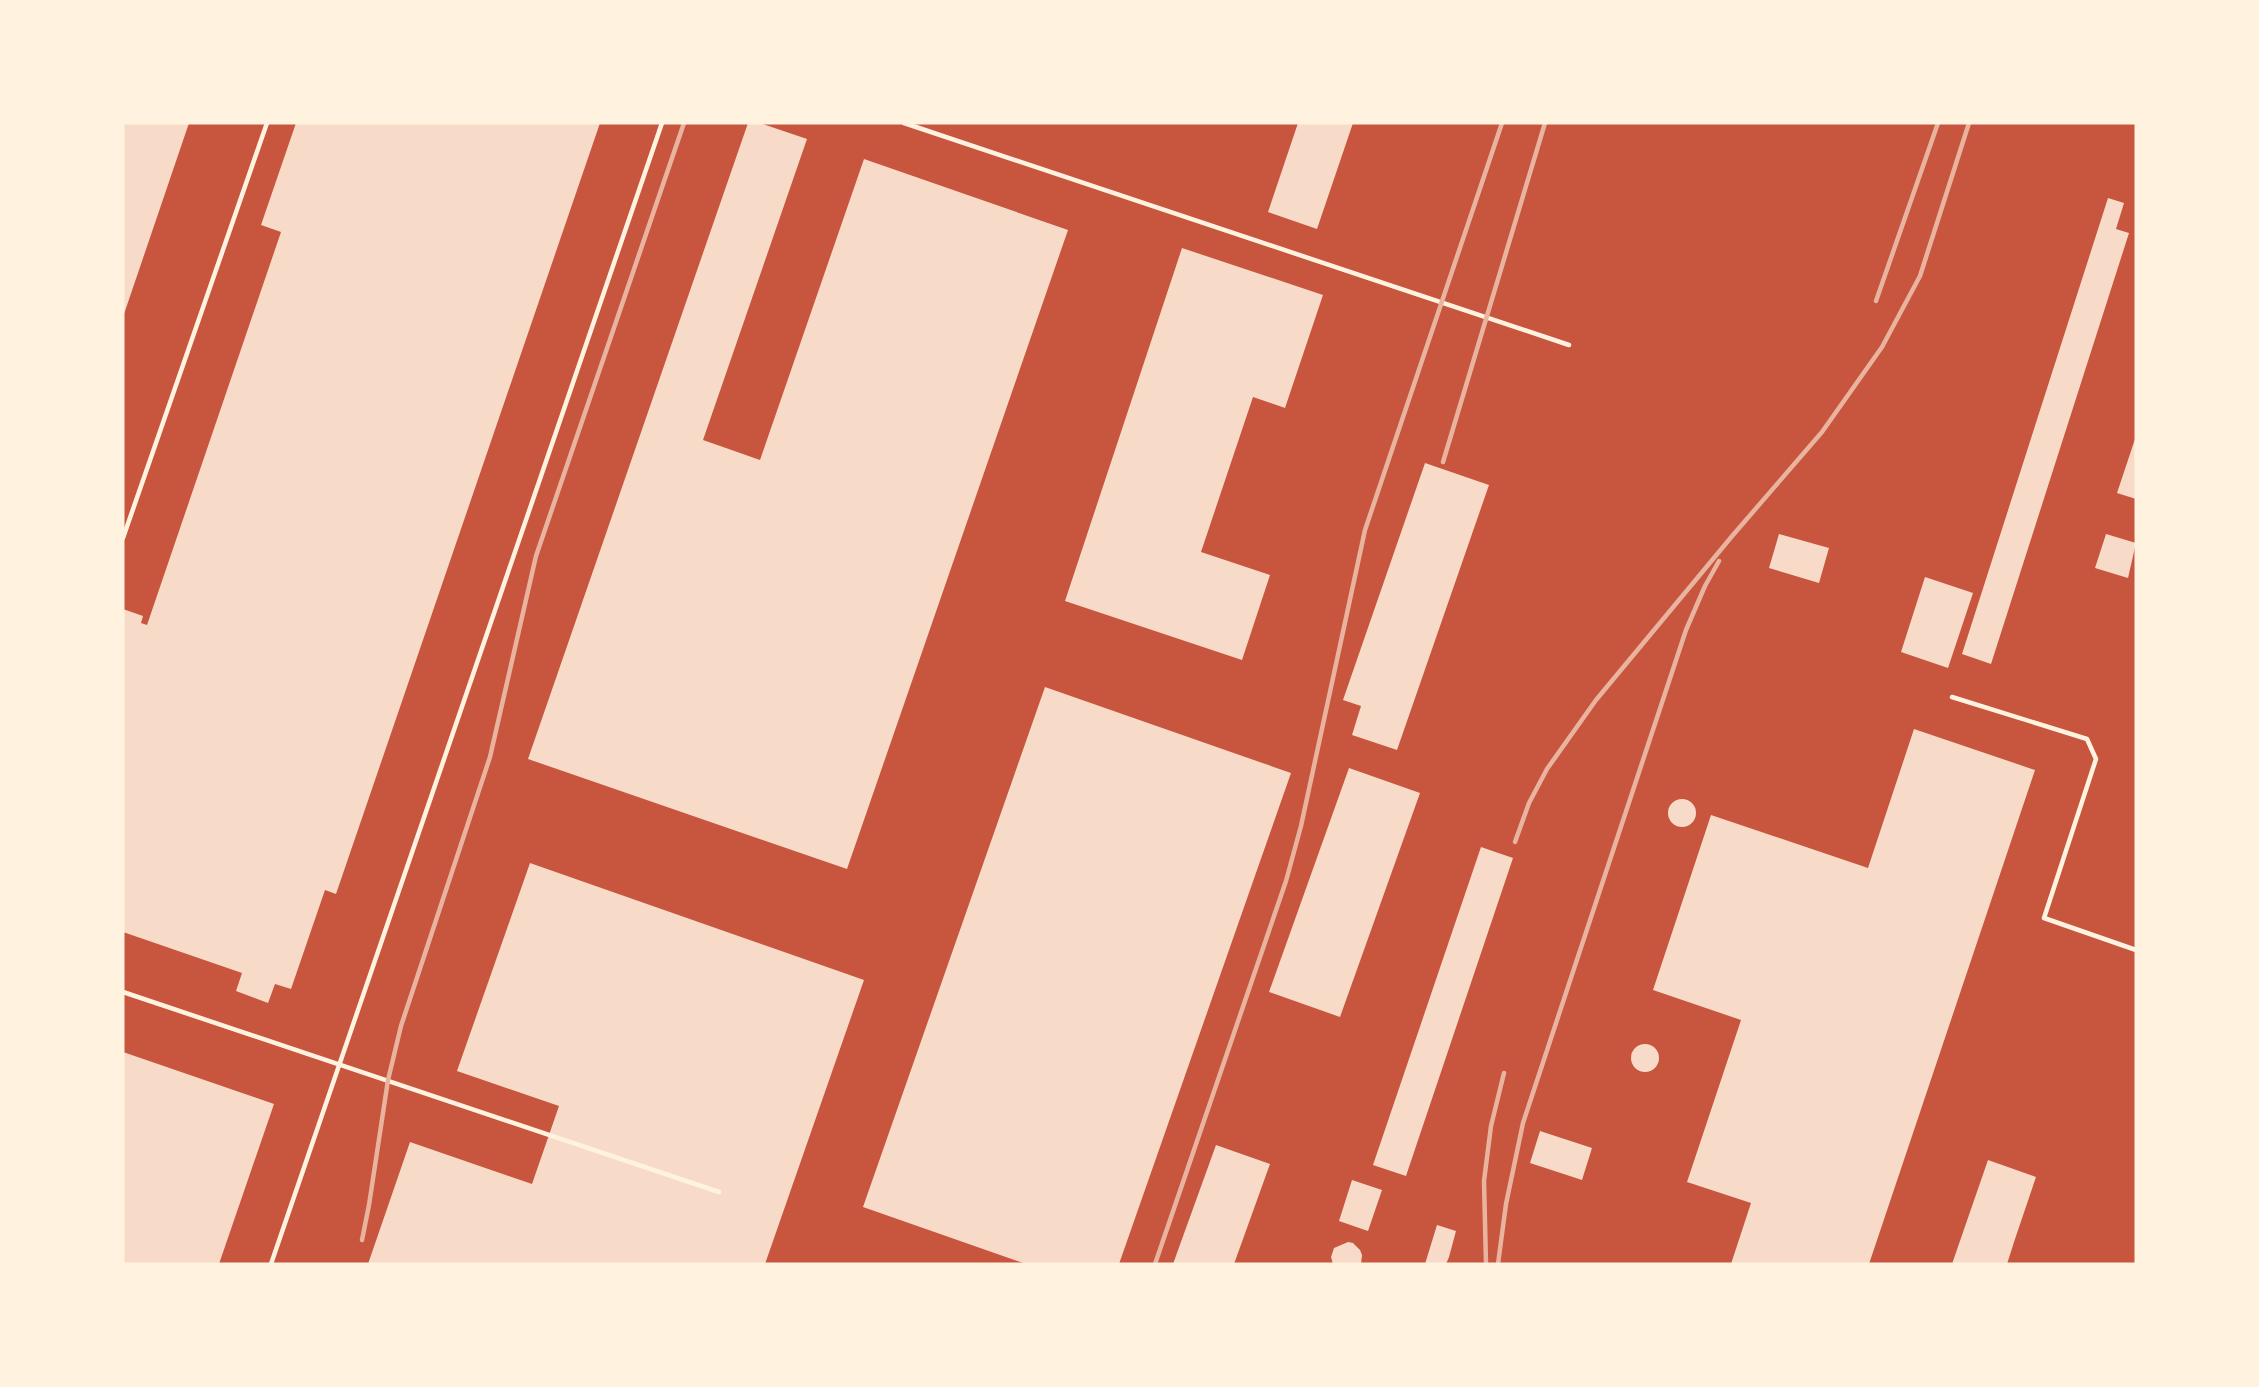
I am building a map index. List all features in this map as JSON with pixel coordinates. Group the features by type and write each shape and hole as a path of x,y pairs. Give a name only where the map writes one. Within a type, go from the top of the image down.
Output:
{"lane":[{"path":"123,538 267,123"},
{"path":"271,1264 662,123"},
{"path":"904,123 1569,345"},
{"path":"1952,697 2087,740 2096,759 2044,918 2136,950"},
{"path":"123,992 719,1192"}],"building":[{"path":"123,123 189,123 123,317"},
{"path":"296,123 600,123 336,894 325,890 291,989 275,984 268,1003 236,991 242,973 123,932 123,609 143,616 141,623 147,625 281,232 261,225"},
{"path":"748,123 760,123 807,139 703,440 760,460 864,159 1068,230 847,869 528,759"},
{"path":"1298,123 1353,123 1317,229 1268,212"},
{"path":"2108,198 2124,203 2116,229 2129,233 1991,664 1962,654"},
{"path":"1182,248 1323,295 1285,408 1253,397 1201,552 1270,575 1242,660 1065,601"},
{"path":"2136,436 2136,499 2117,493"},
{"path":"1425,463 1489,485 1397,750 1352,735 1361,706 1343,700"},
{"path":"1779,534 1829,548 1819,583 1769,568"},
{"path":"2106,534 2136,543 2128,578 2095,568"},
{"path":"1925,577 1973,593 1948,668 1901,652"},
{"path":"1045,687 1291,773 1119,1264 1026,1264 863,1207"},
{"path":"1914,729 2035,770 1869,1264 1731,1264 1751,1203 1687,1182 1741,1020 1653,990 1711,815 1868,868"},
{"path":"1349,768 1420,793 1340,1017 1269,992"},
{"path":"1682,799 1692,803 1696,813 1692,823 1682,827 1672,823 1668,813 1672,803"},
{"path":"1481,847 1513,858 1406,1176 1373,1165"},
{"path":"530,863 864,980 765,1264 368,1264 410,1142 532,1184 559,1106 457,1071"},
{"path":"1645,1044 1655,1048 1659,1058 1655,1068 1645,1072 1635,1068 1631,1058 1635,1048"},
{"path":"123,1052 274,1104 219,1264 123,1264"},
{"path":"1540,1131 1592,1148 1582,1180 1530,1163"},
{"path":"1216,1145 1270,1164 1234,1264 1173,1264"},
{"path":"1988,1160 2036,1177 2007,1264 1952,1264"},
{"path":"1352,1180 1382,1190 1368,1231 1339,1221"},
{"path":"1437,1225 1456,1231 1449,1257 1446,1264 1425,1264"},
{"path":"1348,1242 1353,1243 1360,1250 1361,1264 1333,1264 1331,1257 1334,1248"}],"railway":[{"path":"362,1240 388,1080 401,1026 490,757 536,556 684,123"},
{"path":"1155,1264 1286,881 1301,826 1365,530 1502,123"},
{"path":"1443,462 1545,123"},
{"path":"1876,301 1938,123"},
{"path":"1515,842 1529,803 1547,769 1596,700 1822,432 1882,347 1920,276 1969,123"},
{"path":"1498,1264 1506,1204 1523,1123 1686,630 1705,586 1719,561"},
{"path":"1486,1264 1484,1181 1491,1126 1504,1073"}]}
